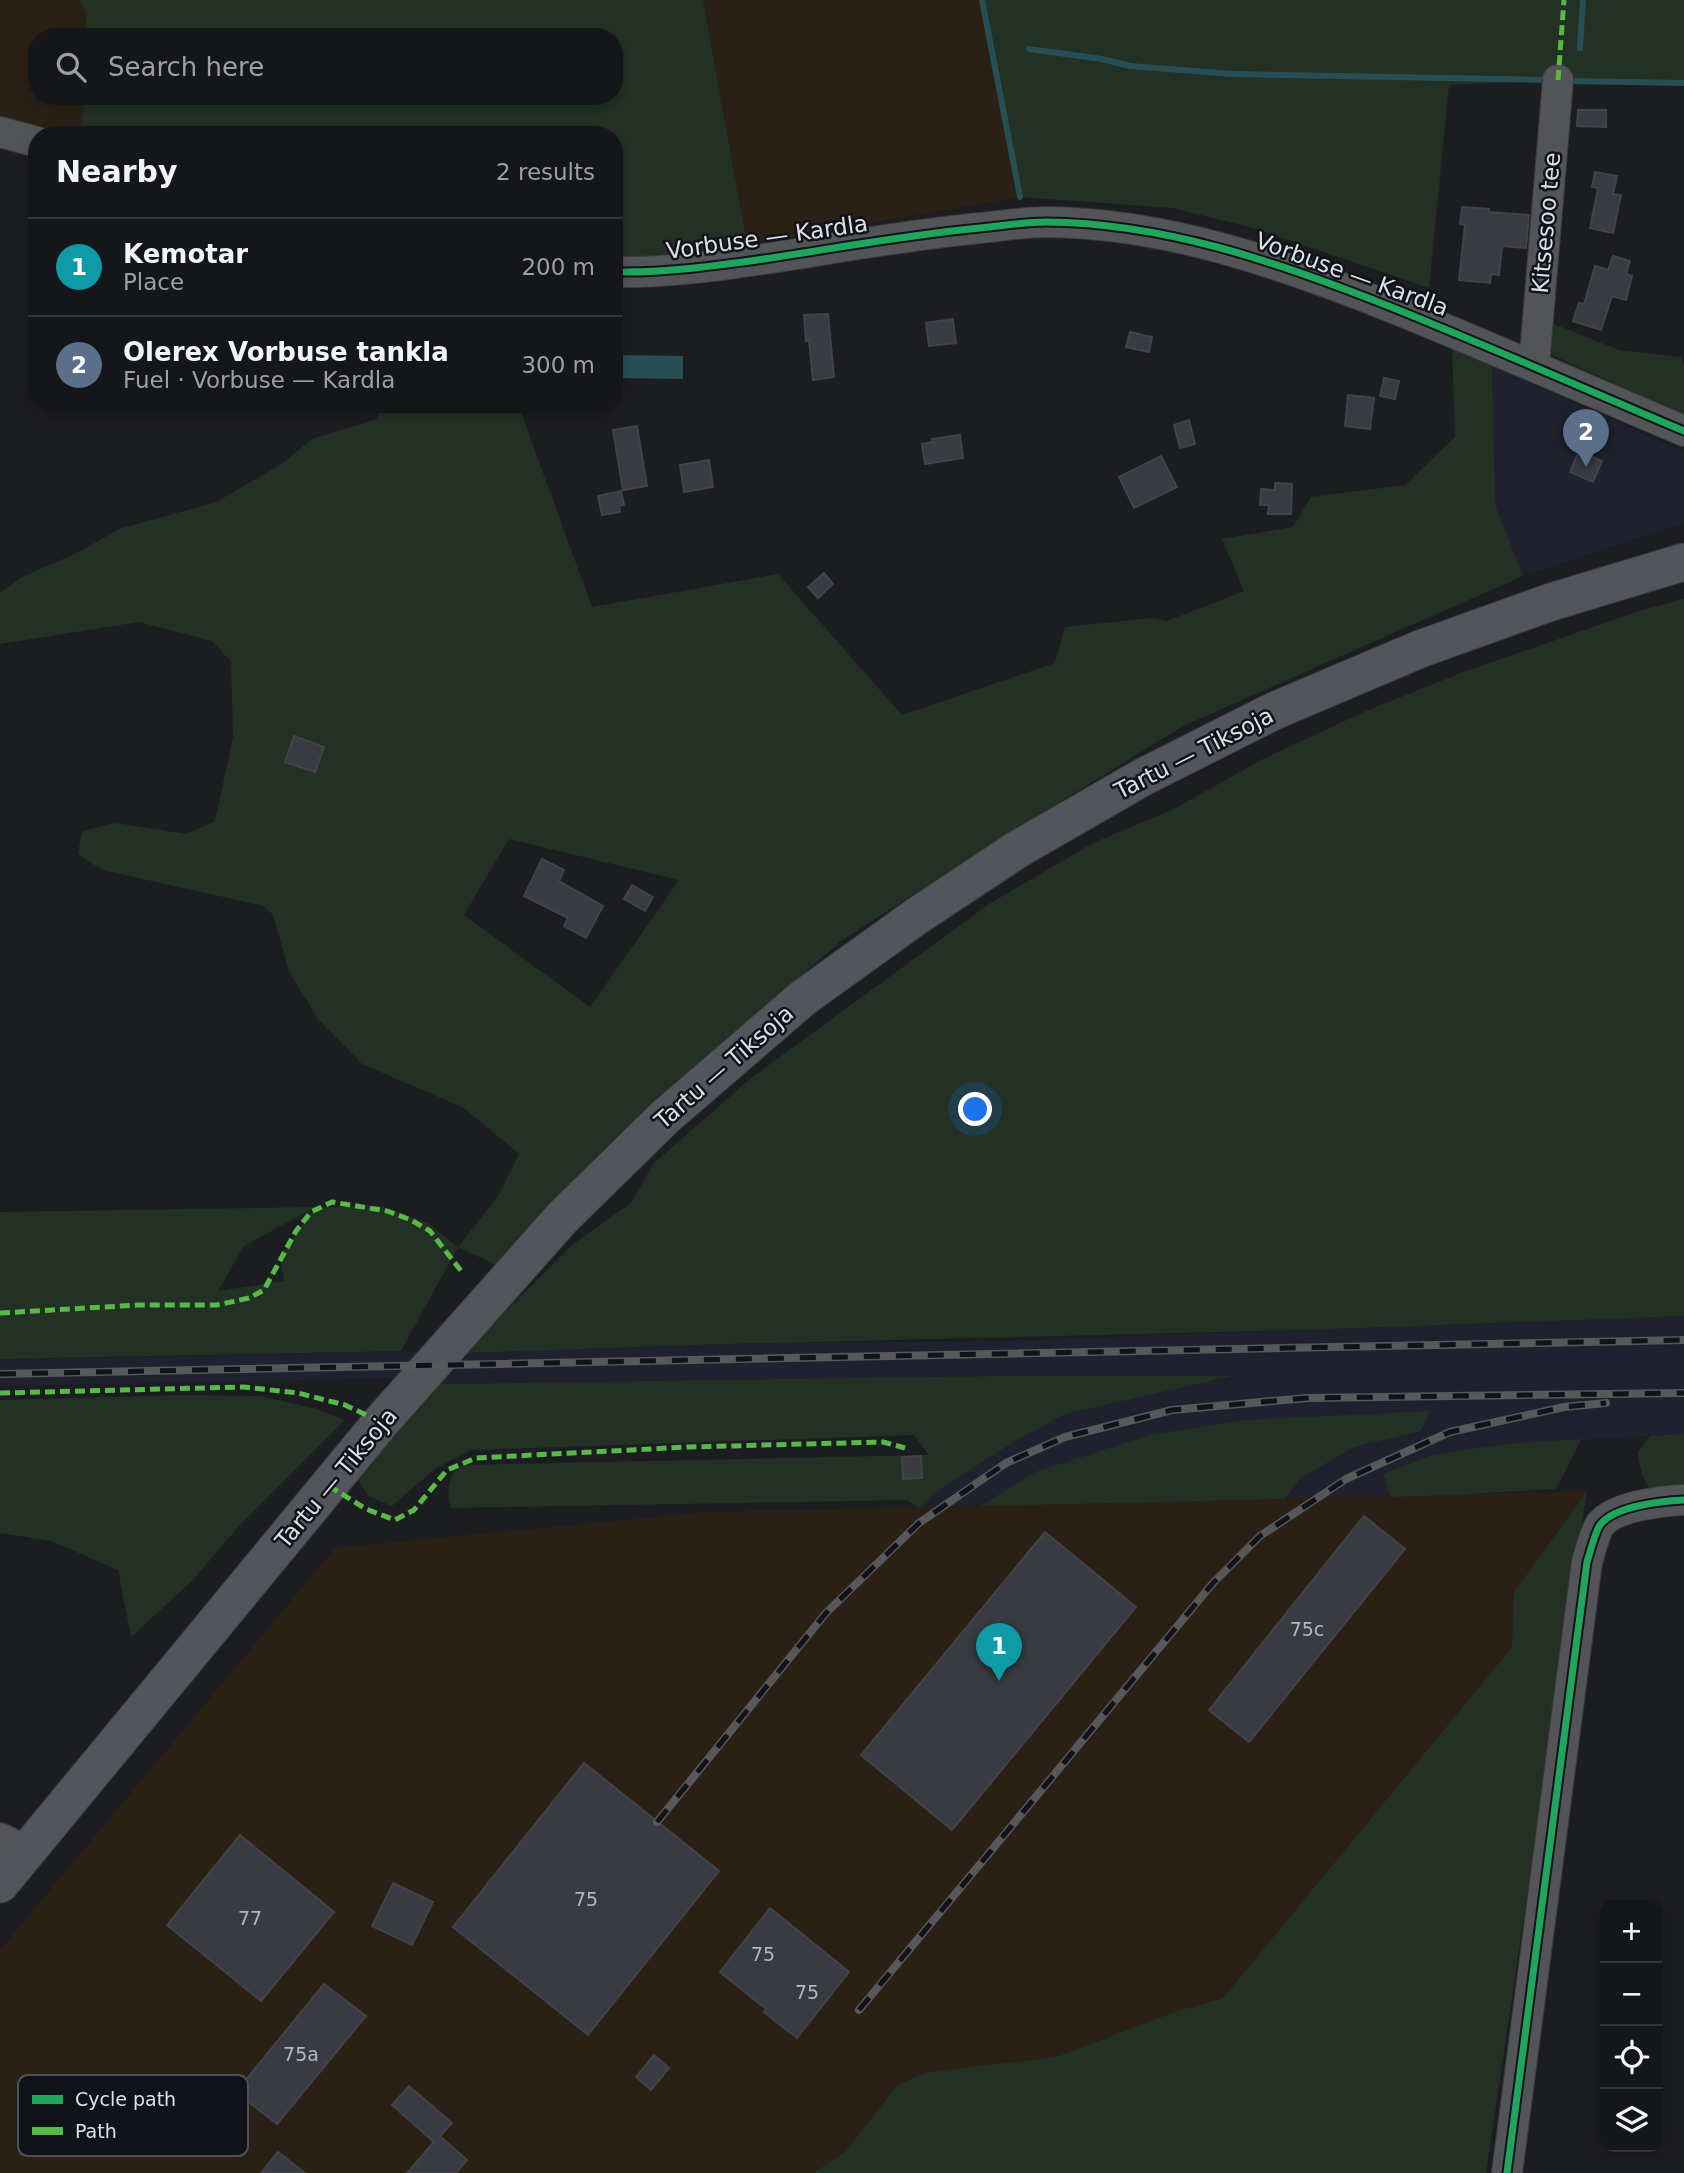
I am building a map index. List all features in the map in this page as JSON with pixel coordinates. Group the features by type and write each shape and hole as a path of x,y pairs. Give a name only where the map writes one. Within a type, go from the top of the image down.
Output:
{"main road":[{"name":"Tartu — Tiksoja","path":"0,1884 14,1844 562,1218 665,1117 803,998 917,916 1018,849 1143,777 1274,711 1420,649 1551,602 1684,562"}],"street":[{"name":"Kitsesoo tee","path":"1534,366 1559,80"},
{"path":"0,132 28,140"},
{"name":"Vorbuse — Kardla","path":"623,272 728,264 971,229 1045,222 1113,226 1173,236 1236,251 1316,277 1441,327 1684,431"},
{"path":"1507,2173 1587,1562 1600,1525 1621,1511 1660,1501 1684,1500"}],"shaded area":[{"path":"0,0 79,0 86,12 87,28 28,28 28,105 84,105 81,126 28,126 28,133 0,132"},
{"path":"703,0 982,0 1020,197 747,245"},
{"path":"623,355 683,356 683,379 623,378"},
{"path":"1492,365 1684,452 1684,523 1523,576 1495,504"},
{"path":"1684,1316 1684,1434 1504,1444 1431,1455 1383,1474 1390,1497 1287,1499 1301,1478 1355,1447 1421,1431 1429,1412 1035,1472 980,1506 919,1508 942,1488 1014,1442 1065,1414 1227,1376 998,1376 437,1384 464,1353 726,1344 1001,1341"},
{"path":"423,1351 404,1378 0,1386 0,1360"},
{"path":"1587,1491 1514,1592 1512,1647 1223,1998 1177,2011 1056,2057 927,2072 897,2085 846,2151 813,2173 0,2173 0,1950 335,1548 706,1512"}],"green space":[{"path":"79,0 703,0 750,261 623,271 623,126 81,126 84,105 623,105 623,28 87,28 86,12"},
{"path":"982,0 1684,0 1684,83 1547,80 1449,85 1429,288 1250,227 1172,208 1020,197"},
{"path":"1549,322 1619,350 1681,357 1684,366 1684,416 1550,354"},
{"path":"1452,349 1492,365 1495,504 1523,576 1183,726 841,941 655,1102 496,1265 458,1247 498,1196 519,1154 464,1108 362,1064 317,1018 289,971 273,915 264,906 102,870 78,854 82,831 116,823 186,834 215,821 233,737 231,662 212,641 139,622 0,644 0,593 22,577 77,553 119,529 216,502 280,465 312,439 377,419 379,413 521,413 592,607 778,574 902,715 1055,663 1065,627 1152,618 1167,621 1244,591 1222,539 1293,527 1311,497 1405,485 1455,437","holes":["509,839 679,880 590,1007 464,915"]},
{"path":"1684,599 1684,1316 1306,1330 464,1353 572,1245 632,1202 653,1164 751,1078 989,904 1093,843 1172,810 1263,759 1366,711 1466,671 1639,611"},
{"path":"382,1206 427,1223 458,1247 401,1351 0,1359 0,1212 316,1207","holes":["316,1207 280,1256 284,1281 218,1291 244,1246"]},
{"path":"998,1376 1232,1376 1065,1414 1014,1442 942,1488 919,1508 907,1500 451,1508 449,1496 451,1476 463,1465 929,1455 914,1435 471,1450 435,1469 392,1506 368,1496 358,1479 437,1384"},
{"path":"178,1395 261,1396 313,1408 345,1420 240,1525 192,1581 131,1637 118,1570 51,1541 0,1533 0,1400"},
{"path":"1430,1411 1421,1431 1355,1447 1301,1478 1286,1499 980,1506 1035,1472 1149,1435 1244,1420"},
{"path":"1684,1434 1684,1494 1656,1492 1644,1480 1638,1452 1650,1436"},
{"path":"1582,1439 1556,1489 1390,1497 1383,1474 1431,1455 1504,1444"},
{"path":"1587,1491 1486,2173 813,2173 846,2151 897,2085 927,2072 1056,2057 1177,2011 1223,1998 1512,1647 1514,1592"}],"building":[{"path":"1578,110 1606,110 1606,127 1577,126"},
{"path":"1595,172 1617,176 1613,194 1621,195 1613,233 1590,228 1598,188 1592,187"},
{"path":"1462,207 1529,215 1526,248 1502,246 1499,275 1491,274 1490,283 1459,280 1465,225 1460,224"},
{"path":"1613,256 1630,261 1626,274 1632,276 1626,300 1612,296 1601,330 1573,321 1579,303 1584,304 1595,266 1608,270"},
{"path":"828,314 834,377 813,380 804,315"},
{"path":"953,319 956,343 929,346 926,323"},
{"path":"1130,332 1152,337 1149,352 1126,347"},
{"path":"1384,378 1399,381 1395,399 1380,396"},
{"path":"1348,395 1374,398 1370,429 1345,426"},
{"path":"1189,420 1195,444 1180,448 1174,425"},
{"path":"637,426 647,486 623,490 613,430"},
{"path":"960,435 963,458 925,464 922,444 933,442 932,439"},
{"path":"1579,451 1602,461 1593,482 1570,472"},
{"path":"1161,456 1177,487 1134,508 1119,477"},
{"path":"709,460 713,487 684,492 680,465"},
{"path":"1275,483 1292,484 1291,514 1268,514 1269,505 1260,505 1261,489 1275,490"},
{"path":"621,491 624,505 619,506 620,512 602,515 598,496"},
{"path":"824,573 833,584 818,598 808,587"},
{"path":"294,736 324,747 315,772 285,762"},
{"path":"542,859 564,870 559,881 603,906 586,938 564,926 568,918 524,896"},
{"path":"632,885 653,897 645,911 624,899"},
{"path":"921,1456 922,1478 903,1479 902,1457"},
{"path":"1364,1516 1405,1549 1249,1742 1209,1710"},
{"path":"1045,1532 1136,1607 952,1830 861,1755"},
{"path":"584,1763 719,1871 588,2035 453,1927"},
{"path":"240,1835 334,1912 261,2001 167,1925"},
{"path":"393,1883 433,1902 412,1945 372,1926"},
{"path":"770,1908 849,1972 797,2038 720,1972"},
{"path":"324,1984 366,2016 277,2124 248,2101 248,2077"},
{"path":"654,2055 669,2068 651,2090 636,2077"},
{"path":"409,2086 452,2123 440,2136 467,2160 456,2173 407,2173 434,2142 392,2105"},
{"path":"278,2152 305,2173 261,2173"}],"waterway":[{"path":"982,0 1020,197"},
{"path":"1580,48 1583,0"},
{"path":"1029,49 1102,59 1130,66 1232,74 1548,80 1547,82"},
{"path":"1571,81 1684,83"}],"railway":[{"path":"0,1374 1684,1340"},
{"path":"657,1822 826,1613 919,1523 1006,1463 1065,1437 1172,1410 1307,1398 1684,1393"},
{"path":"859,2010 1213,1583 1260,1536 1346,1479 1450,1432 1564,1407 1606,1403"}],"marked path":[{"path":"1558,80 1564,0"},
{"path":"0,1313 139,1305 217,1305 249,1298 264,1290 296,1231 311,1212 332,1202 387,1211 411,1220 430,1231 462,1272"},
{"path":"0,1393 244,1387 298,1393 345,1405 381,1422"},
{"path":"329,1486 366,1509 395,1520 414,1510 447,1470 476,1458 688,1447 883,1442 905,1448"}],"cycle path":[{"path":"623,272 708,266 926,234 1030,223 1090,224 1134,229 1220,248 1345,289 1684,431"},
{"path":"1507,2173 1587,1562 1598,1528 1616,1513 1639,1506 1684,1500"}],"place":[{"name":"Olerex Vorbuse tankla","path":"1586,467"},
{"name":"Kemotar","path":"999,1681"}]}
